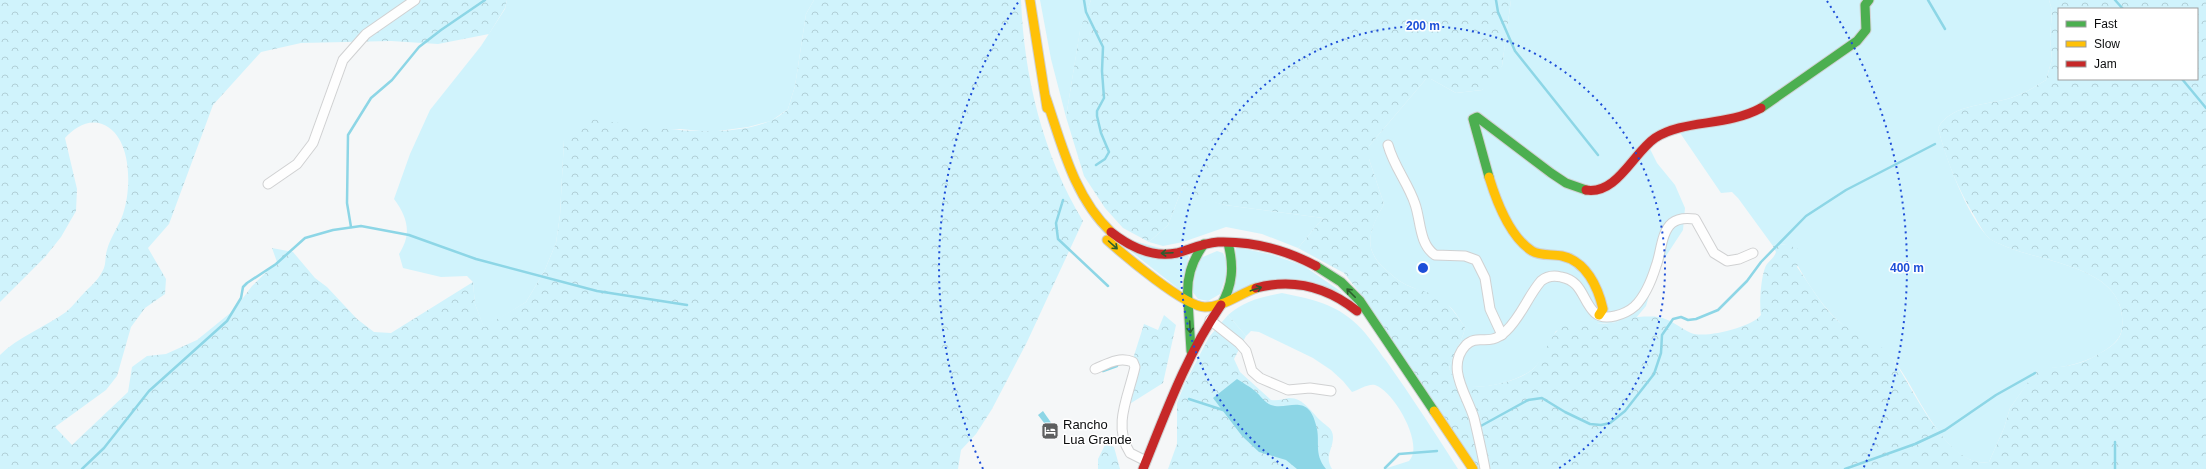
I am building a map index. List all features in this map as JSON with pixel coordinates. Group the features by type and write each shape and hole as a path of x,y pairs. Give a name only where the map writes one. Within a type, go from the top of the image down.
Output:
{"main road":[{"path":"1030,0 1051,135 1061,162 1077,196 1107,240 1132,262 1196,306 1208,308 1221,305 1254,289 1276,283 1302,284 1344,300 1383,335"},
{"path":"1599,315 1603,309 1602,304 1591,279 1583,268 1574,260 1533,251 1526,245 1501,210 1495,198 1473,119 1477,117 1482,119 1547,171 1564,181 1590,191 1599,190 1609,185 1654,138 1672,130 1730,120 1753,112 1837,57 1855,43 1866,30 1865,6 1869,0"},
{"path":"1046,98 1073,175 1098,218 1109,230 1128,243 1147,252 1169,254 1204,244 1228,243 1250,244 1279,250 1338,279 1360,301 1473,469"},
{"path":"1145,465 1191,353 1210,320 1227,296 1234,266 1228,243"},
{"path":"1191,353 1186,287 1187,273 1192,262 1204,244"}],"street":[{"path":"268,184 297,164 313,143 343,60 366,34 415,0"},
{"path":"1388,145 1396,170 1414,203 1425,244 1435,255 1465,256 1476,260 1485,278 1490,309 1502,335"},
{"path":"1485,469 1473,418 1457,374 1456,362 1461,351 1471,341 1480,339 1490,341 1502,335 1522,310 1536,287 1547,277 1563,277 1573,281 1595,313 1602,317 1613,316 1634,307 1643,296 1656,267 1667,230 1677,220 1689,218 1695,220 1714,253 1727,261 1739,259 1753,253"},
{"path":"1210,320 1239,342 1246,351 1252,371 1260,378 1288,390 1310,388 1331,391"},
{"path":"1094,369 1126,359 1132,362 1135,367 1121,421 1122,435 1130,453 1145,465"}],"green space":[{"path":"0,0 507,0 505,8 489,34 438,44 391,41 301,43 261,52 213,105 169,224 148,248 166,279 165,294 145,308 131,327 117,376 106,390 55,427 72,445 128,392 132,367 147,356 166,354 197,340 234,310 252,286 277,262 272,248 293,252 315,278 327,287 357,319 374,332 391,333 473,282 475,304 484,327 526,302 544,272 556,243 560,215 564,140 575,127 589,119 656,128 705,131 750,127 773,120 788,109 795,86 806,14 814,0 1021,0 1026,58 1038,115 1057,169 1069,196 1083,221 1027,342 992,409 976,434 961,450 958,469 0,469 0,355 23,337 66,312 98,278 105,266 108,246 123,214 128,191 128,177 124,150 119,139 112,130 102,124 92,123 82,125 69,134 65,138 77,189 76,211 61,237 45,257 0,302"},
{"path":"507,0 814,0 806,14 795,86 788,109 771,121 748,127 711,132 680,129 564,140 560,215 556,243 544,272 526,302 484,328 475,304 473,282 467,276 441,277 403,268 399,254 406,240 407,226 403,213 394,199 410,154 430,110 481,46 505,9"},
{"path":"1040,0 1091,0 1080,31 1066,117 1051,59"},
{"path":"1091,0 1511,0 1502,66 1492,83 1482,90 1456,93 1431,79 1426,79 1369,146 1369,159 1384,204 1375,222 1370,238 1373,254 1386,270 1400,281 1406,285 1435,295 1446,303 1465,327 1449,369 1457,381 1464,385 1485,386 1508,381 1528,373 1539,362 1554,334 1566,324 1574,322 1606,323 1628,318 1658,317 1663,318 1691,333 1698,334 1717,333 1739,328 1761,315 1760,297 1765,268 1776,252 1773,246 1786,244 1803,251 1797,267 1828,311 1847,327 1886,351 1892,358 1920,405 1945,439 1959,452 1974,461 1989,462 2004,428 2010,408 2038,368 2053,368 2076,364 2090,359 2104,351 2114,344 2120,336 2122,331 2122,316 2117,300 2107,287 2093,277 2076,269 1994,242 1984,233 1958,185 1949,163 1938,128 1944,120 1953,113 1973,106 2016,96 2028,91 2046,80 2052,59 2050,39 2052,10 2049,0 2206,0 2206,469 1477,469 1366,301 1344,273 1298,248 1323,218 1225,205 1205,200 1183,186 1168,225 1149,242 1123,228 1105,208 1084,176 1066,117 1080,30"},
{"path":"1511,0 2049,0 2052,10 2050,39 2052,59 2046,80 2028,91 2016,96 1973,106 1953,113 1944,120 1938,128 1951,169 1965,201 1972,215 1988,237 2007,247 2076,269 2093,277 2107,287 2117,300 2122,316 2122,329 2118,339 2105,350 2085,361 2062,367 2038,369 2010,408 2004,428 1989,462 1973,461 1958,452 1944,438 1932,422 1900,369 1891,357 1876,345 1853,333 1829,312 1805,279 1786,244 1773,246 1738,198 1732,192 1721,193 1674,124 1647,143 1657,163 1675,185 1685,208 1683,230 1664,259 1652,286 1646,306 1636,318 1611,323 1593,323 1556,331 1544,356 1538,364 1528,373 1508,381 1474,387 1458,382 1449,369 1465,327 1454,311 1445,303 1400,281 1378,262 1373,254 1370,238 1375,222 1384,204 1369,159 1369,146 1426,79 1431,79 1456,93 1482,90 1502,66"},
{"path":"1183,186 1205,199 1225,205 1323,218 1298,248 1262,234 1226,227 1183,242 1163,246 1149,242 1168,225"},
{"path":"1109,234 1189,256 1180,290"},
{"path":"1236,247 1273,255 1304,266 1343,293 1299,279 1231,296"},
{"path":"1217,251 1223,253 1229,267 1220,294 1208,301 1198,299 1192,291 1198,259"},
{"path":"1282,293 1310,299 1328,305 1344,314 1362,329 1396,375 1458,469 1384,469 1409,461 1413,453 1413,443 1405,419 1391,397 1383,389 1373,385 1352,392 1331,370 1313,358 1259,332 1251,331 1246,336 1228,315 1240,306 1253,300"},
{"path":"1164,315 1176,325 1163,383 1128,405 1131,365 1144,324 1158,330"},
{"path":"1228,315 1246,336 1234,359 1240,372 1271,400 1289,398 1299,400 1332,431 1333,442 1329,460 1332,469 1168,469 1177,444 1177,403 1185,383 1209,337"},
{"path":"1105,445 1114,447 1120,469 1098,469 1098,459"}],"water":[{"path":"1237,379 1253,389 1271,405 1296,405 1308,409 1316,425 1318,452 1326,469 1297,469 1286,460 1259,452 1242,436 1213,398"},
{"path":"1043,411 1052,424 1048,428 1038,415"}],"waterway":[{"path":"351,227 347,203 348,135 371,98 392,80 419,47 485,0"},
{"path":"1084,0 1086,12 1103,47 1102,71 1104,98 1097,111 1097,116 1101,133 1109,152 1105,159 1096,165"},
{"path":"1496,0 1498,12 1515,51 1598,155"},
{"path":"1928,0 1945,29"},
{"path":"2115,0 2122,8"},
{"path":"2183,80 2206,108"},
{"path":"1479,427 1528,400 1542,398 1565,412 1590,424 1601,425 1610,423 1625,411 1654,374 1661,353 1662,335 1673,319 1681,317 1688,320 1696,319 1718,310 1747,281 1761,262 1806,216 1846,190 1935,144"},
{"path":"1063,200 1056,223 1058,239 1108,286"},
{"path":"82,469 104,448 149,391 227,321 241,298 243,287 247,283 276,264 305,238 333,230 361,226 409,235 476,259 597,291 687,305"},
{"path":"1103,371 1117,366"},
{"path":"1845,469 1915,444 1945,430 1996,395 2035,373"},
{"path":"1189,399 1223,410"},
{"path":"2115,442 2115,469"},
{"path":"1385,468 1399,454 1437,451"}],"traffic: fast":[{"path":"1761,108 1857,41 1866,30 1865,5 1869,0"},
{"path":"1489,177 1473,119 1477,117 1551,173 1566,183 1586,190"},
{"path":"1221,305 1228,290 1232,267 1228,243"},
{"path":"1188,301 1190,271 1199,251 1204,244"},
{"path":"1316,266 1341,282 1360,301 1434,411"},
{"path":"1188,301 1191,351"}],"traffic: slow":[{"path":"1030,0 1047,108"},
{"path":"1046,98 1064,152 1078,187 1087,203 1111,232"},
{"path":"1489,177 1505,217 1517,237 1524,245 1535,253 1562,256 1570,259 1578,263 1590,276 1598,292 1603,309 1599,315"},
{"path":"1107,240 1170,290 1196,305 1205,307 1219,305 1256,288"},
{"path":"1434,411 1473,469"}],"traffic: jam":[{"path":"1586,190 1597,190 1616,180 1647,145 1655,138 1666,132 1692,125 1734,118 1761,108"},
{"path":"1111,232 1134,247 1151,253 1177,253 1202,245 1218,242 1244,243 1281,251 1316,266"},
{"path":"1256,288 1284,284 1310,287 1334,296 1357,311"},
{"path":"1143,469 1187,364 1197,344 1221,305"}],"place":[{"name":"Rancho Lua Grande","path":"1050,431"}]}
